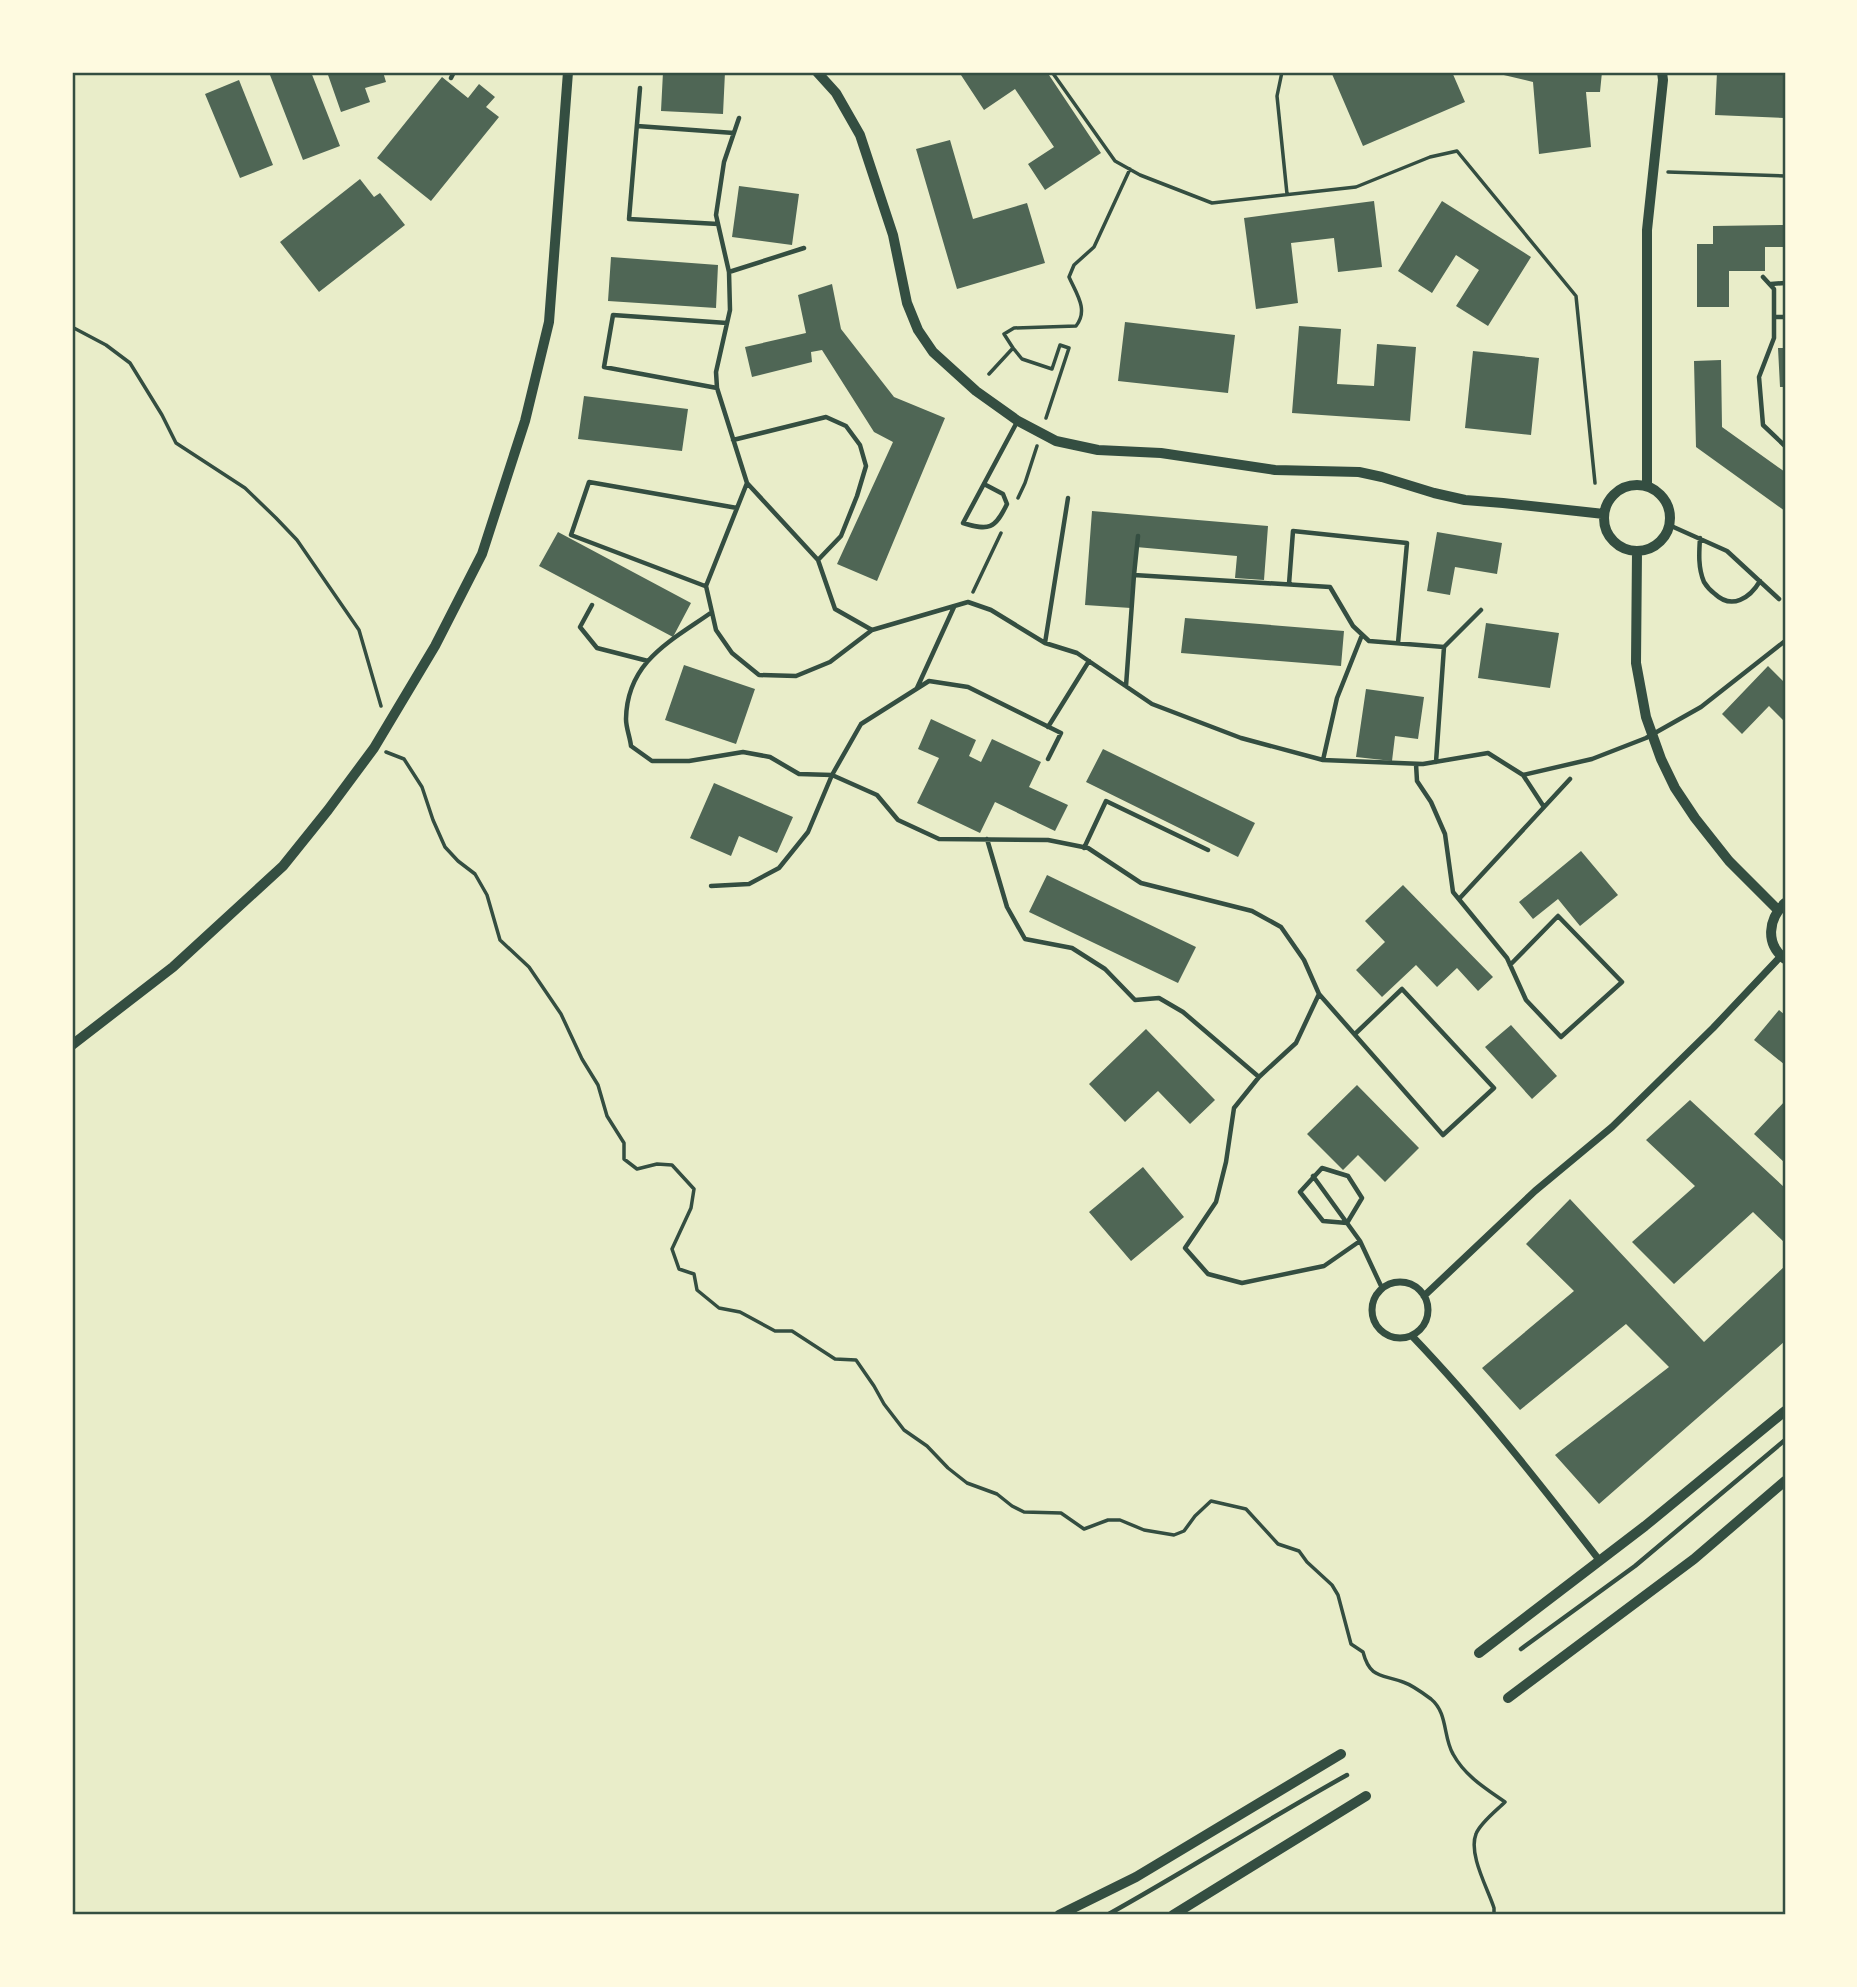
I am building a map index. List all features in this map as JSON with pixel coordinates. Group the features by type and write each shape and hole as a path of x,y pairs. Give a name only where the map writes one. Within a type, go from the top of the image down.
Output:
{"street":[{"path":"72,1045 173,967 283,866 374,748 435,646 482,554 525,421 549,322 568,72"},
{"path":"817,72 836,93 860,135 893,235 907,303 918,330 933,352 976,391 1018,421 1056,441 1098,450 1161,453 1275,470 1359,472 1465,500 1604,514"},
{"path":"1647,485 1647,230 1662,72"},
{"path":"1647,485 1664,499 1669,509 1669,525 1662,540 1653,547 1637,551 1621,548 1606,532 1604,514 1608,500 1625,486 1647,485"},
{"path":"1424,1296 1535,1191 1612,1127 1783,958 1774,948 1770,928 1782,906 1729,861 1695,818 1675,788 1646,718 1636,663 1637,551"},
{"path":"1391,1283 1409,1284 1424,1296 1428,1314 1420,1331 1412,1336 1394,1338 1378,1329 1373,1321 1372,1303 1382,1288 1391,1283"},
{"path":"1412,1336 1527,1467 1600,1561"},
{"path":"1479,1653 1600,1561 1785,1410"},
{"path":"1508,1698 1694,1559 1785,1481"},
{"path":"1059,1915 1136,1877 1341,1754"},
{"path":"1173,1915 1366,1796"}],"lane":[{"path":"451,78 454,72"},
{"path":"640,88 629,219 718,224"},
{"path":"739,117 724,162 716,215 729,271 730,310 716,372 717,388 747,483 818,560 835,609 872,630"},
{"path":"637,126 734,133"},
{"path":"729,271 804,248"},
{"path":"1762,277 1774,289 1774,338 1759,377 1763,425 1785,446"},
{"path":"1770,284 1785,284"},
{"path":"717,388 604,367 612,315 727,323"},
{"path":"1774,317 1785,317"},
{"path":"733,440 826,417 846,426 860,445 866,466 857,496 841,536 818,560"},
{"path":"984,484 1003,494 1007,504 999,520 992,527 980,528 963,523 974,503 984,484 1018,421"},
{"path":"705,586 571,535 589,482 737,508"},
{"path":"747,483 705,586 716,630 732,653 759,675 796,676 830,662 872,630 968,602 991,610 1045,643 1077,653 1153,704 1241,738 1323,760 1416,764 1488,752 1523,775 1544,807"},
{"path":"1045,643 1068,498"},
{"path":"1669,525 1727,551 1779,599"},
{"path":"1289,584 1293,531 1407,543 1398,643"},
{"path":"1126,686 1138,536"},
{"path":"1699,538 1698,563 1705,585 1722,600 1731,603 1743,600 1754,592 1760,581"},
{"path":"1134,575 1330,587 1353,626 1369,641 1444,647"},
{"path":"592,605 580,626 597,649 648,661"},
{"path":"917,689 954,606"},
{"path":"1436,762 1444,647 1481,610"},
{"path":"712,612 651,656 631,684 626,720 631,746 652,761 689,761 743,752 770,757 799,774 832,775 877,795 898,820 939,839 1048,840 1084,848 1141,883 1252,911 1281,927 1304,960 1319,994 1443,1135 1494,1088 1402,989 1355,1034"},
{"path":"1323,760 1337,698 1362,635"},
{"path":"1523,775 1592,760 1646,738 1701,707 1785,641"},
{"path":"1048,727 1089,661"},
{"path":"711,886 749,884 779,868 808,832 832,775 860,724 929,681 968,687 1061,733 1048,759"},
{"path":"1416,764 1417,781 1431,802 1445,834 1453,892 1507,958 1510,965 1526,1000 1561,1037 1622,982 1558,916 1510,965"},
{"path":"1459,898 1570,779"},
{"path":"1084,848 1105,801 1208,850"},
{"path":"987,839 1007,907 1025,939 1072,948 1105,969 1135,1000 1159,998 1183,1012 1259,1077"},
{"path":"1319,994 1296,1043 1259,1077 1234,1108 1226,1162 1216,1202 1185,1248 1208,1274 1242,1283 1324,1266 1360,1241"},
{"path":"1322,1168 1348,1176 1362,1198 1348,1223 1323,1221 1300,1192 1322,1168"},
{"path":"1313,1176 1360,1241 1382,1288"},
{"path":"1521,1649 1634,1566 1785,1440"},
{"path":"1107,1915 1347,1775"}],"path":[{"path":"1052,72 1115,161 1140,175 1212,203 1356,187 1430,157 1457,151 1576,296 1595,482"},
{"path":"1282,72 1277,96 1287,194"},
{"path":"1045,421 1069,348 1060,345 1052,369 1022,359 1004,334 1014,328 1076,326 1083,308 1069,277 1074,265 1094,247 1130,169"},
{"path":"1652,172 1785,176"},
{"path":"72,327 106,345 130,363 176,443 244,488 297,540 359,630 387,725"},
{"path":"989,374 1013,348"},
{"path":"1014,507 1037,446"},
{"path":"968,602 1002,530"},
{"path":"374,748 404,759 422,787 446,847 475,874 487,895 500,940 529,967 561,1014 598,1086 607,1116 624,1143 624,1159 637,1169 657,1164 671,1165 694,1189 691,1208 673,1249 679,1269 694,1274 697,1290 719,1308 740,1312 775,1331 792,1331 835,1359 856,1360 904,1430 927,1446 967,1483 997,1494 1024,1512 1061,1513 1084,1528 1108,1520 1121,1520 1144,1530 1174,1535 1184,1531 1211,1501 1246,1509 1279,1544 1299,1551 1332,1585 1338,1595 1351,1644 1363,1652 1367,1666 1380,1676 1402,1681 1434,1701 1443,1718 1452,1753 1470,1777 1505,1802 1476,1835 1474,1855 1494,1908 1494,1915"}],"building":[{"path":"279,72 311,72 340,146 303,160 270,75"},
{"path":"327,72 383,72 386,82 365,88 370,102 341,112"},
{"path":"663,72 725,72 723,114 661,111"},
{"path":"959,72 1047,72 1101,153 1045,190 1028,164 1054,147 1015,89 984,110"},
{"path":"1452,72 1465,102 1363,146 1332,74"},
{"path":"1491,72 1602,72 1600,92 1586,92 1591,147 1539,154 1533,82"},
{"path":"1717,72 1785,72 1785,118 1715,115"},
{"path":"442,77 468,98 479,84 495,97 486,107 499,117 431,201 377,158"},
{"path":"239,80 273,165 240,178 205,94"},
{"path":"950,140 973,219 1027,203 1045,263 957,289 916,149"},
{"path":"360,179 374,197 380,193 405,225 319,292 280,242"},
{"path":"739,186 799,194 792,245 732,237"},
{"path":"1374,201 1382,267 1338,272 1334,238 1291,243 1298,303 1256,309 1244,218"},
{"path":"1442,201 1531,257 1488,326 1456,306 1479,270 1456,255 1432,293 1398,271"},
{"path":"1785,225 1785,247 1765,247 1765,271 1729,271 1729,307 1697,307 1697,244 1713,244 1713,226"},
{"path":"611,257 718,265 716,308 608,301"},
{"path":"832,284 841,329 894,397 945,418 877,581 837,564 893,442 874,432 822,350 811,352 812,362 752,377 745,347 806,333 798,295"},
{"path":"1125,322 1235,335 1228,393 1118,381"},
{"path":"1299,326 1341,329 1337,384 1374,386 1377,344 1416,347 1410,421 1292,413"},
{"path":"1778,348 1785,348 1785,387 1780,387"},
{"path":"1473,351 1539,358 1531,435 1465,428"},
{"path":"1721,360 1722,427 1785,472 1785,511 1696,447 1694,361"},
{"path":"584,396 688,409 682,451 578,439"},
{"path":"1092,511 1268,526 1264,580 1235,578 1237,556 1136,547 1131,608 1085,605"},
{"path":"558,532 691,603 673,637 539,566"},
{"path":"1437,532 1502,543 1497,574 1455,567 1450,595 1427,591"},
{"path":"1185,618 1344,631 1341,666 1181,653"},
{"path":"1486,623 1559,633 1550,688 1478,678"},
{"path":"684,665 755,689 736,744 665,720"},
{"path":"1768,666 1785,683 1785,722 1769,706 1742,734 1722,714"},
{"path":"1366,689 1424,697 1418,739 1395,736 1392,761 1356,757"},
{"path":"931,719 976,740 969,756 981,762 992,739 1041,762 1029,787 1068,805 1055,831 995,802 980,833 917,803 939,758 918,749"},
{"path":"1103,749 1255,823 1238,857 1086,782"},
{"path":"714,783 793,817 777,853 739,836 731,856 690,838"},
{"path":"1581,851 1618,895 1580,926 1558,899 1533,919 1519,902"},
{"path":"1047,875 1196,947 1178,983 1029,912"},
{"path":"1403,885 1493,977 1478,991 1457,968 1437,987 1416,965 1382,997 1356,970 1385,942 1365,921"},
{"path":"1779,1010 1785,1015 1785,1065 1754,1040"},
{"path":"1511,1025 1557,1076 1532,1099 1485,1047"},
{"path":"1146,1029 1215,1100 1190,1124 1158,1091 1125,1122 1089,1084"},
{"path":"1357,1085 1419,1148 1385,1182 1358,1155 1343,1170 1307,1134"},
{"path":"1690,1100 1785,1188 1785,1243 1753,1212 1674,1284 1632,1242 1695,1186 1646,1140"},
{"path":"1785,1101 1785,1163 1754,1134"},
{"path":"1143,1167 1184,1217 1131,1261 1089,1212"},
{"path":"1570,1199 1704,1342 1785,1266 1785,1341 1599,1504 1555,1455 1669,1367 1626,1324 1520,1410 1482,1368 1574,1291 1526,1244"}]}
